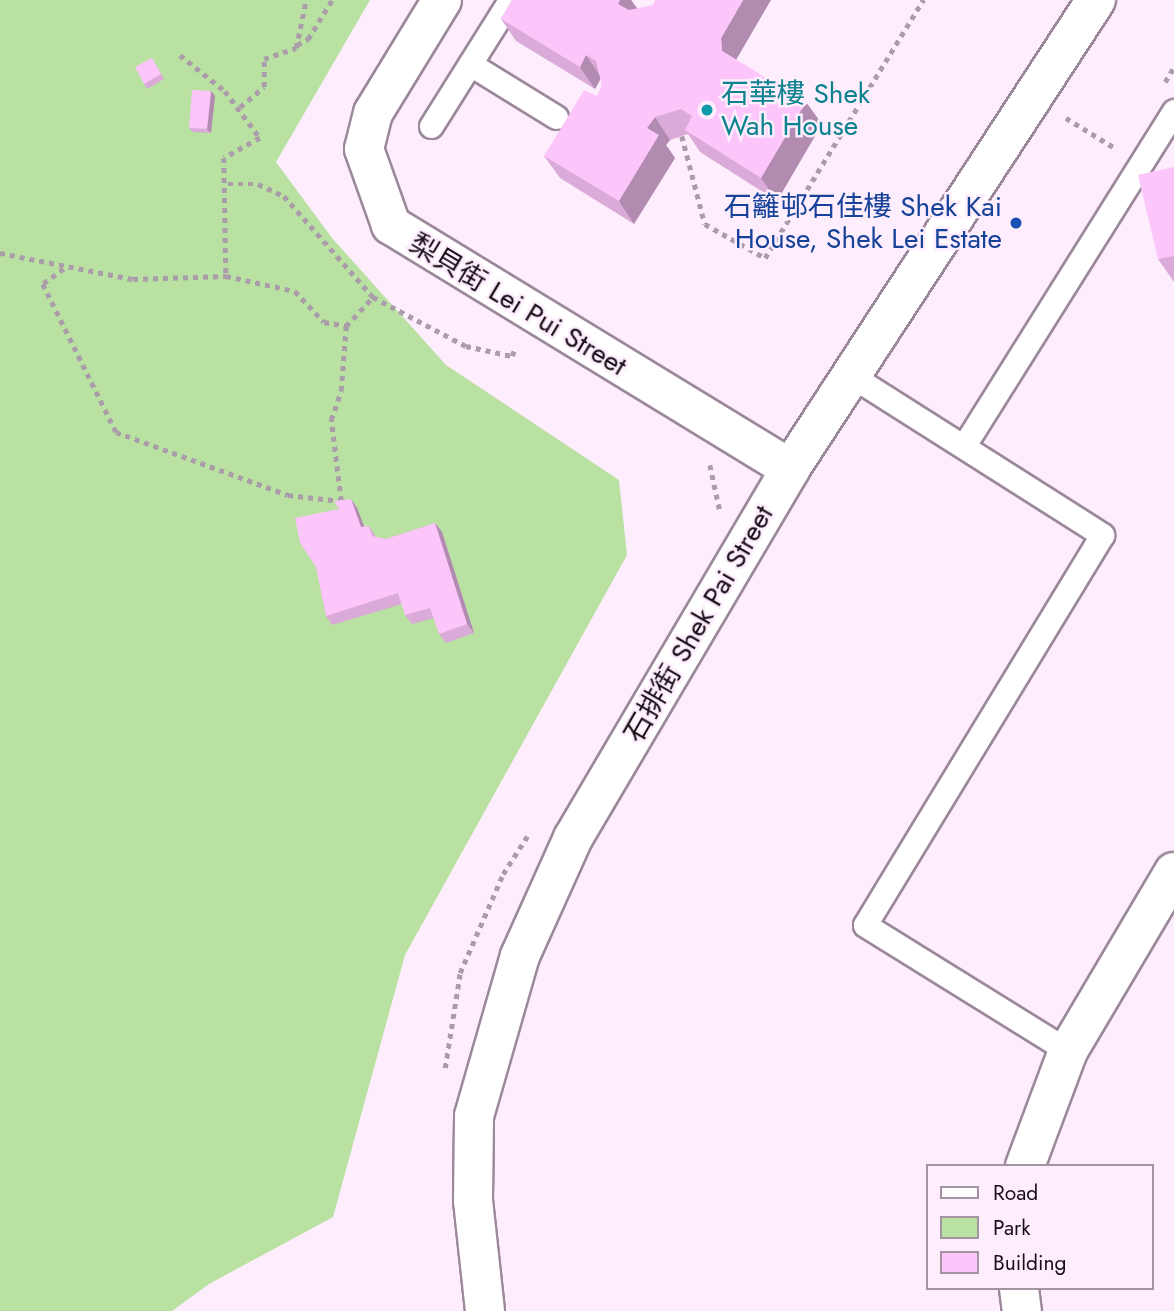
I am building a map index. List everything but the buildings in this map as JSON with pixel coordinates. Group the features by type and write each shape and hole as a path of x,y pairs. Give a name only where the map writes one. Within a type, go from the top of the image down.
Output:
{"street":[{"name":"梨貝街 Lei Pui Street","path":"442,0 373,113 364,149 391,225 790,469"},
{"name":"石排街 Shek Pai Street","path":"485,1311 473,1200 474,1116 520,956 573,838 790,469 855,378 1096,0"},
{"path":"1027,1164 1068,1051 1174,872"},
{"path":"1019,1290 1022,1311"}],"lane":[{"path":"431,126 510,0"},
{"path":"470,64 556,117"},
{"path":"965,444 1174,111"},
{"path":"855,378 965,444 1102,535 865,925 1068,1051"}],"path":[{"path":"296,45 306,0"},
{"path":"240,107 264,88 264,59 308,39 332,0"},
{"path":"682,136 705,224 765,258 923,0"},
{"path":"180,55 240,107 260,138 224,158 228,184 226,276"},
{"path":"1057,112 1122,152"},
{"path":"228,184 258,184 284,196 373,297 466,346 512,356 518,349 507,342"},
{"path":"0,253 64,270 161,281 226,276 295,291 324,322 346,326"},
{"path":"64,270 43,285 116,432 288,495 341,501 331,420 342,383 346,326 373,297"},
{"path":"698,457 709,464 720,521"},
{"path":"444,1074 460,973 503,874 533,828"}],"green space":[{"path":"0,0 370,0 276,162 332,238 446,365 619,480 627,555 405,955 333,1217 209,1284 172,1311 0,1311"}],"place":[{"name":"石華樓 Shek Wah House","path":"707,110"},
{"name":"石籬邨石佳樓 Shek Kai House, Shek Lei Estate","path":"1016,223"}]}
